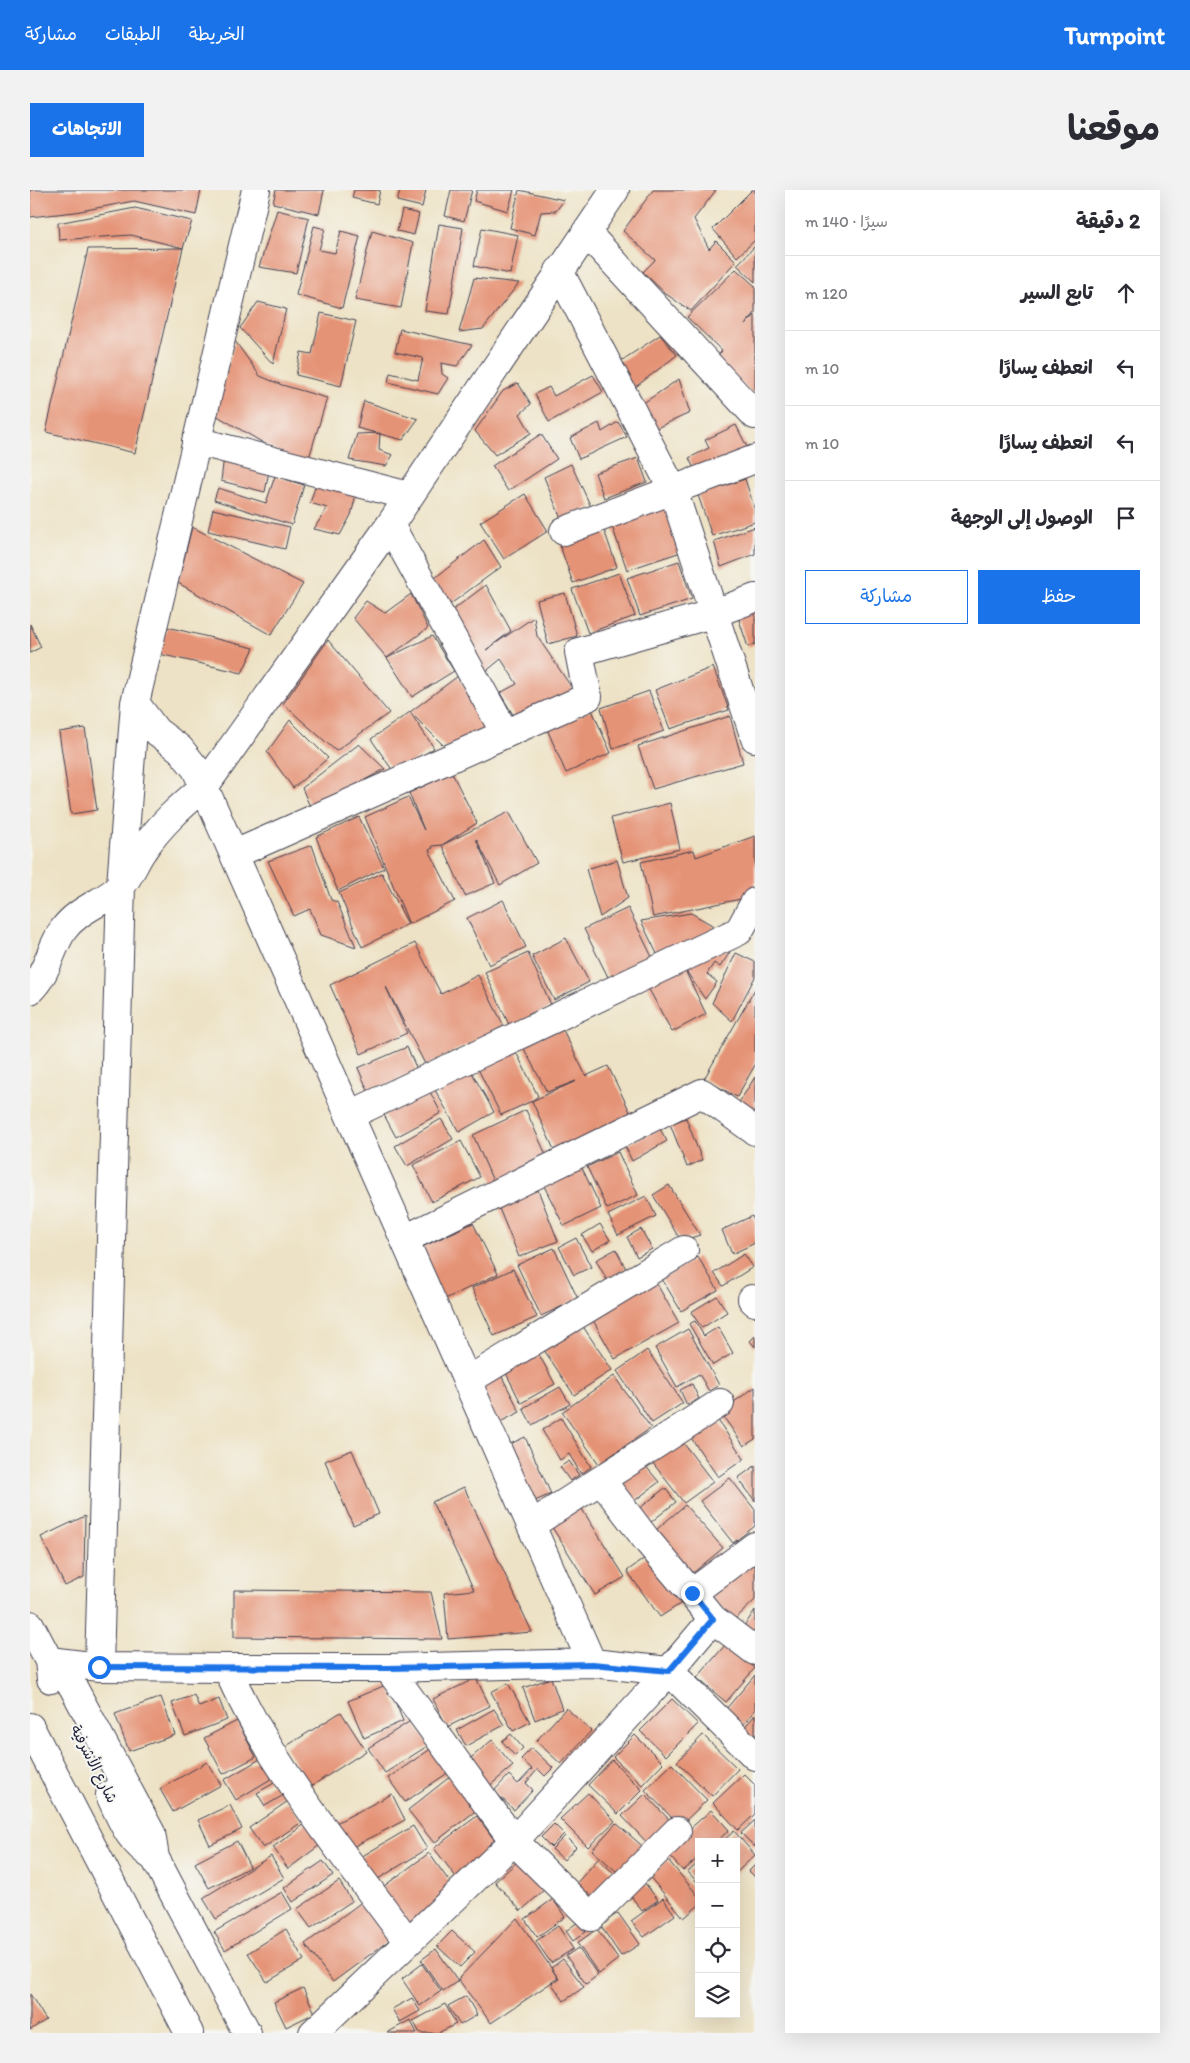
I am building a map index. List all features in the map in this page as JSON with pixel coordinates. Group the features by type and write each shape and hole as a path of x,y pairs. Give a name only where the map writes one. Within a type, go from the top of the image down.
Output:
{"street":[{"path":"99,1667 121,885 135,703 256,190"},
{"path":"30,990 44,973 64,928 85,909 121,885 159,827 178,808 204,787 410,496 586,232 606,192"},
{"path":"586,232 755,415"},
{"path":"559,271 673,490 755,738"},
{"path":"196,441 410,496"},
{"path":"564,530 755,459"},
{"path":"390,525 505,733"},
{"path":"235,854 588,697 579,652 715,613 755,598"},
{"path":"135,703 156,731 188,757 204,787 592,1664"},
{"path":"350,1115 747,936 755,902"},
{"path":"404,1239 702,1093 755,1131"},
{"path":"467,1381 684,1250"},
{"path":"531,1525 720,1404"},
{"path":"601,1480 646,1539 713,1619 755,1651"},
{"path":"692,1593 755,1546"},
{"path":"312,2033 514,1841 669,1671 713,1619"},
{"name":"شارع الأشرفية","path":"30,1625 49,1661 72,1685 151,1833 155,1858 247,2033"},
{"path":"49,1661 99,1667 227,1668 388,1668 592,1664 669,1671 755,1756"},
{"path":"227,1668 243,1705 304,1799 408,1942"},
{"path":"388,1668 514,1841 591,1917 677,1831"},
{"path":"30,1727 189,2033"}],"building":[{"path":"30,190 201,190 196,215 134,201 75,212 30,217"},
{"path":"276,190 324,190 319,214 273,203"},
{"path":"354,190 380,190 377,204 352,198"},
{"path":"400,190 426,190 422,207 397,201"},
{"path":"451,190 472,190 464,221 445,216"},
{"path":"477,190 514,190 508,211 474,201"},
{"path":"519,190 564,200 556,211 541,212 535,235 510,228"},
{"path":"653,190 716,190 694,219 709,249 716,241 736,261 691,311 666,294 643,272 655,260 623,231"},
{"path":"752,190 755,190 755,240 737,257 713,229"},
{"path":"135,208 192,221 183,248 131,235 59,240 58,223"},
{"path":"277,210 309,218 296,273 259,267"},
{"path":"402,210 419,214 414,235 397,231"},
{"path":"439,224 463,228 449,314 425,311"},
{"path":"314,226 325,229 319,250 335,253 341,231 360,236 342,308 296,295"},
{"path":"482,228 518,235 510,274 474,266"},
{"path":"372,231 413,243 401,308 355,300"},
{"path":"755,246 755,282 737,265"},
{"path":"183,248 135,453 46,432 88,249"},
{"path":"736,269 755,286 755,313 745,325 755,315 755,395 714,360 722,351 687,317"},
{"path":"474,278 519,283 483,329 459,332"},
{"path":"258,302 286,309 273,364 240,328"},
{"path":"321,313 356,321 341,386 296,375 301,352 312,354"},
{"path":"400,329 472,345 457,366 441,363 442,374 448,378 438,394 388,382 390,373 418,380 423,358 395,352"},
{"path":"660,335 677,355 629,392 618,363"},
{"path":"235,341 260,376 282,385 327,398 306,468 214,414"},
{"path":"593,375 603,392 549,422 535,394 549,387 554,396"},
{"path":"679,379 690,413 652,430 639,406"},
{"path":"518,383 531,404 520,414 531,433 495,455 475,431 503,391"},
{"path":"364,401 418,419 403,440 357,428"},
{"path":"618,422 627,437 579,459 570,438 599,423 602,432"},
{"path":"736,425 749,451 697,475 689,458 709,448 705,440"},
{"path":"380,433 379,450 393,455 386,466 349,460 357,434"},
{"path":"541,434 557,459 508,491 492,466"},
{"path":"224,456 270,466 265,492 221,481"},
{"path":"638,458 647,482 604,498 595,473"},
{"path":"571,464 591,507 562,521 544,477"},
{"path":"275,476 304,485 292,525 214,500 218,488 266,503"},
{"path":"745,479 755,510 755,522 712,536 698,495"},
{"path":"317,481 357,491 351,515 340,535 314,529 327,508 310,503"},
{"path":"525,494 548,531 504,559 480,522"},
{"path":"665,507 681,552 627,570 612,526"},
{"path":"213,509 290,527 285,549 208,531"},
{"path":"192,527 303,584 271,635 178,583"},
{"path":"755,527 755,554 721,567 714,541"},
{"path":"604,530 617,567 573,583 560,546"},
{"path":"484,540 501,567 445,608 432,580"},
{"path":"679,561 692,599 640,616 627,578"},
{"path":"619,573 635,616 588,633 572,589"},
{"path":"486,585 511,631 486,650 534,617 537,636 574,691 515,718 500,693 517,684 501,659 484,673 446,615"},
{"path":"565,593 577,636 548,644 537,600"},
{"path":"411,594 428,628 387,658 353,618 366,601 385,613"},
{"path":"755,608 755,644 748,647 737,614"},
{"path":"30,624 41,647 30,653"},
{"path":"167,627 254,648 242,673 159,654"},
{"path":"432,636 454,671 412,697 387,658"},
{"path":"328,640 389,713 336,751 283,704"},
{"path":"713,667 729,710 670,729 655,690"},
{"path":"458,676 489,727 446,748 410,712"},
{"path":"649,691 664,731 613,749 601,708"},
{"path":"592,710 611,753 566,773 547,729"},
{"path":"410,712 434,748 395,774 371,739"},
{"path":"730,716 743,763 653,789 638,746"},
{"path":"290,720 328,758 293,788 267,752"},
{"path":"85,728 97,810 71,814 59,732"},
{"path":"359,744 385,769 311,809 302,788"},
{"path":"452,773 477,823 442,845 432,846 433,848 429,850 455,901 409,924 365,817 408,797 424,830 409,793"},
{"path":"670,803 680,849 623,862 611,818"},
{"path":"509,812 537,863 500,885 476,839 495,883 465,896 442,845"},
{"path":"359,817 384,868 338,891 316,837"},
{"path":"755,836 755,889 746,898 653,917 641,862 694,850 696,857"},
{"path":"312,845 331,900 337,902 356,947 321,935 310,909 294,916 268,861"},
{"path":"617,860 628,898 600,917 586,869"},
{"path":"382,873 408,924 362,947 339,893"},
{"path":"503,900 526,947 489,965 467,918"},
{"path":"628,908 653,959 610,981 584,929"},
{"path":"691,913 719,929 659,958 641,921"},
{"path":"566,938 589,982 554,1000 532,956"},
{"path":"415,943 441,994 478,975 504,1026 426,1066 386,987 407,1033 361,1054 330,985"},
{"path":"719,944 730,952 720,967 714,963 707,974 717,982 705,999 684,968 706,1014 672,1032 644,980"},
{"path":"528,953 552,1007 510,1027 485,972"},
{"path":"736,953 755,962 755,977 732,1021 712,1003"},
{"path":"755,989 755,1065 737,1097 704,1079"},
{"path":"562,1028 586,1076 608,1066 633,1118 556,1154 532,1101 576,1081 547,1092 522,1045"},
{"path":"513,1046 538,1096 532,1101 501,1115 476,1065"},
{"path":"407,1047 418,1072 369,1093 358,1068"},
{"path":"471,1071 494,1112 459,1132 435,1090"},
{"path":"755,1077 755,1112 752,1116 738,1104"},
{"path":"429,1090 441,1113 396,1137 384,1115"},
{"path":"526,1110 550,1164 496,1188 473,1135"},
{"path":"686,1118 702,1160 687,1167 670,1124"},
{"path":"441,1119 453,1139 407,1166 395,1146"},
{"path":"660,1129 667,1141 632,1161 625,1146"},
{"path":"461,1141 480,1177 432,1202 413,1165"},
{"path":"618,1152 638,1195 607,1209 587,1167"},
{"path":"582,1168 601,1208 564,1226 544,1186"},
{"path":"669,1185 700,1235 681,1241 653,1195"},
{"path":"538,1190 558,1241 519,1257 498,1206"},
{"path":"646,1196 656,1216 618,1235 608,1215"},
{"path":"752,1216 755,1223 755,1243 732,1254 722,1230"},
{"path":"473,1223 498,1274 443,1300 418,1249"},
{"path":"600,1224 610,1240 592,1251 582,1235"},
{"path":"641,1229 652,1249 637,1257 627,1237"},
{"path":"576,1238 591,1267 574,1275 559,1247"},
{"path":"554,1248 578,1299 541,1316 517,1265"},
{"path":"616,1249 626,1269 607,1280 596,1260"},
{"path":"744,1254 753,1267 723,1286 714,1273"},
{"path":"698,1257 718,1290 681,1311 662,1279"},
{"path":"513,1269 537,1317 494,1336 472,1288"},
{"path":"654,1279 679,1323 615,1359 590,1315"},
{"path":"717,1296 727,1312 702,1328 691,1312"},
{"path":"695,1321 704,1336 718,1327 733,1353 713,1365 689,1324"},
{"path":"580,1322 612,1370 574,1395 542,1347"},
{"path":"688,1329 719,1385 709,1391 699,1374 677,1387 655,1348"},
{"path":"755,1336 755,1347 750,1341"},
{"path":"647,1350 683,1403 652,1423 617,1371"},
{"path":"537,1351 555,1384 521,1403 504,1369"},
{"path":"500,1373 520,1412 494,1425 474,1387"},
{"path":"614,1376 651,1428 599,1464 562,1412"},
{"path":"692,1384 699,1399 687,1405 680,1390"},
{"path":"560,1387 570,1404 532,1425 523,1408"},
{"path":"755,1387 755,1439 744,1446 720,1412"},
{"path":"713,1413 744,1459 718,1477 687,1432"},
{"path":"561,1418 591,1467 581,1474 569,1454 560,1460 542,1430"},
{"path":"678,1436 713,1482 684,1503 649,1458"},
{"path":"525,1437 551,1494 528,1504 502,1448"},
{"path":"352,1450 379,1514 353,1525 325,1461"},
{"path":"569,1461 579,1475 570,1481 560,1467"},
{"path":"644,1464 659,1482 633,1502 618,1485"},
{"path":"755,1466 755,1501 738,1478"},
{"path":"730,1478 755,1510 755,1526 733,1543 700,1501"},
{"path":"464,1487 532,1632 448,1639 444,1593 474,1590 432,1502"},
{"path":"665,1488 676,1502 651,1522 640,1508"},
{"path":"685,1505 723,1548 693,1573 656,1530"},
{"path":"580,1506 625,1577 595,1595 550,1524"},
{"path":"85,1516 84,1577 65,1586 41,1537"},
{"path":"652,1553 686,1600 660,1617 627,1571"},
{"path":"746,1557 755,1566 755,1600 734,1620 708,1594"},
{"path":"234,1590 431,1592 442,1639 234,1637"},
{"path":"755,1610 755,1640 741,1631"},
{"path":"726,1644 755,1668 726,1702 697,1678"},
{"path":"755,1675 755,1710 743,1725 725,1710"},
{"path":"476,1678 490,1706 447,1727 433,1699"},
{"path":"551,1678 562,1709 535,1720 523,1688"},
{"path":"508,1683 530,1722 513,1731 491,1692"},
{"path":"388,1684 403,1721 364,1738 348,1701"},
{"path":"194,1695 199,1707 219,1699 227,1720 185,1736 172,1703"},
{"path":"161,1697 175,1735 129,1751 115,1714"},
{"path":"672,1699 698,1724 666,1756 640,1731"},
{"path":"566,1708 591,1731 561,1764 536,1741"},
{"path":"494,1709 504,1725 466,1746 457,1730"},
{"path":"341,1712 366,1751 310,1787 285,1747"},
{"path":"755,1715 755,1745 740,1732"},
{"path":"412,1720 429,1745 385,1773 368,1748"},
{"path":"237,1721 256,1757 223,1774 204,1738"},
{"path":"511,1734 523,1748 515,1756 502,1741"},
{"path":"635,1735 663,1763 642,1785 613,1757"},
{"path":"703,1735 738,1769 712,1796 677,1762"},
{"path":"492,1740 513,1766 487,1788 466,1762"},
{"path":"432,1748 449,1772 405,1802 388,1778"},
{"path":"532,1748 553,1768 545,1776 538,1769 526,1783 533,1790 514,1810 494,1791 509,1775 518,1784 532,1769 521,1759"},
{"path":"262,1758 274,1777 236,1800 224,1780"},
{"path":"612,1760 642,1790 618,1814 588,1785"},
{"path":"207,1762 221,1785 173,1812 160,1789"},
{"path":"672,1764 707,1800 680,1826 645,1790"},
{"path":"744,1774 755,1785 755,1814 738,1830 713,1803"},
{"path":"452,1775 478,1809 434,1843 408,1810"},
{"path":"279,1780 287,1793 265,1806 257,1793"},
{"path":"588,1793 615,1821 588,1847 560,1819"},
{"path":"392,1794 405,1820 349,1849 336,1823"},
{"path":"645,1794 675,1826 652,1848 622,1816"},
{"path":"288,1801 302,1822 263,1848 249,1828"},
{"path":"230,1805 242,1829 210,1845 198,1820"},
{"path":"711,1810 729,1830 720,1838 695,1838 695,1860 683,1871 665,1851"},
{"path":"477,1816 498,1845 456,1877 434,1848"},
{"path":"755,1820 755,1847 741,1833"},
{"path":"309,1821 324,1842 288,1869 273,1847"},
{"path":"616,1823 648,1851 624,1878 592,1850"},
{"path":"554,1824 564,1834 551,1847 541,1837"},
{"path":"413,1826 427,1849 373,1882 359,1858"},
{"path":"734,1831 755,1855 740,1869 740,1838 726,1838"},
{"path":"565,1836 576,1847 564,1860 552,1849"},
{"path":"237,1841 250,1867 209,1888 195,1863"},
{"path":"429,1853 456,1891 406,1927 380,1889"},
{"path":"271,1856 284,1878 216,1919 203,1898"},
{"path":"598,1859 616,1875 592,1902 574,1886"},
{"path":"519,1860 545,1889 521,1911 495,1882"},
{"path":"668,1860 695,1892 695,1908 684,1918 649,1876"},
{"path":"323,1861 333,1875 293,1902 284,1888"},
{"path":"755,1865 755,1877 749,1871"},
{"path":"695,1866 695,1880 688,1872"},
{"path":"339,1881 352,1901 311,1928 297,1909"},
{"path":"644,1882 658,1900 642,1911 629,1893"},
{"path":"282,1892 292,1909 225,1950 214,1932"},
{"path":"663,1898 675,1915 644,1937 631,1921"},
{"path":"553,1899 565,1917 537,1937 525,1919"},
{"path":"363,1901 391,1939 333,1982 305,1944"},
{"path":"618,1913 640,1944 621,1956 600,1925"},
{"path":"517,1918 558,1978 491,2023 458,1979"},
{"path":"578,1922 586,1932 573,1941 566,1931"},
{"path":"558,1926 573,1949 551,1963 536,1941"},
{"path":"286,1929 304,1960 267,1982 248,1953"},
{"path":"597,1929 618,1959 599,1974 577,1943"},
{"path":"452,1931 475,1952 460,1967 437,1946"},
{"path":"578,1948 598,1975 586,1984 566,1956"},
{"path":"436,1949 458,1981 443,1991 421,1960"},
{"path":"563,1959 584,1987 564,2001 552,1984 559,1979 551,1968"},
{"path":"422,1964 441,1991 420,2006 402,1979"},
{"path":"303,1988 315,2013 286,2027 274,2002"},
{"path":"30,1994 46,2020 30,2030"},
{"path":"466,1996 477,2015 460,2025 448,2006"},
{"path":"412,1998 420,2011 400,2022 392,2009"},
{"path":"445,2004 456,2024 438,2033 420,2033 413,2021"},
{"path":"410,2020 417,2033 387,2033"}],"route":[{"path":"99,1667 388,1668 592,1664 669,1671 713,1619 692,1593"}]}
